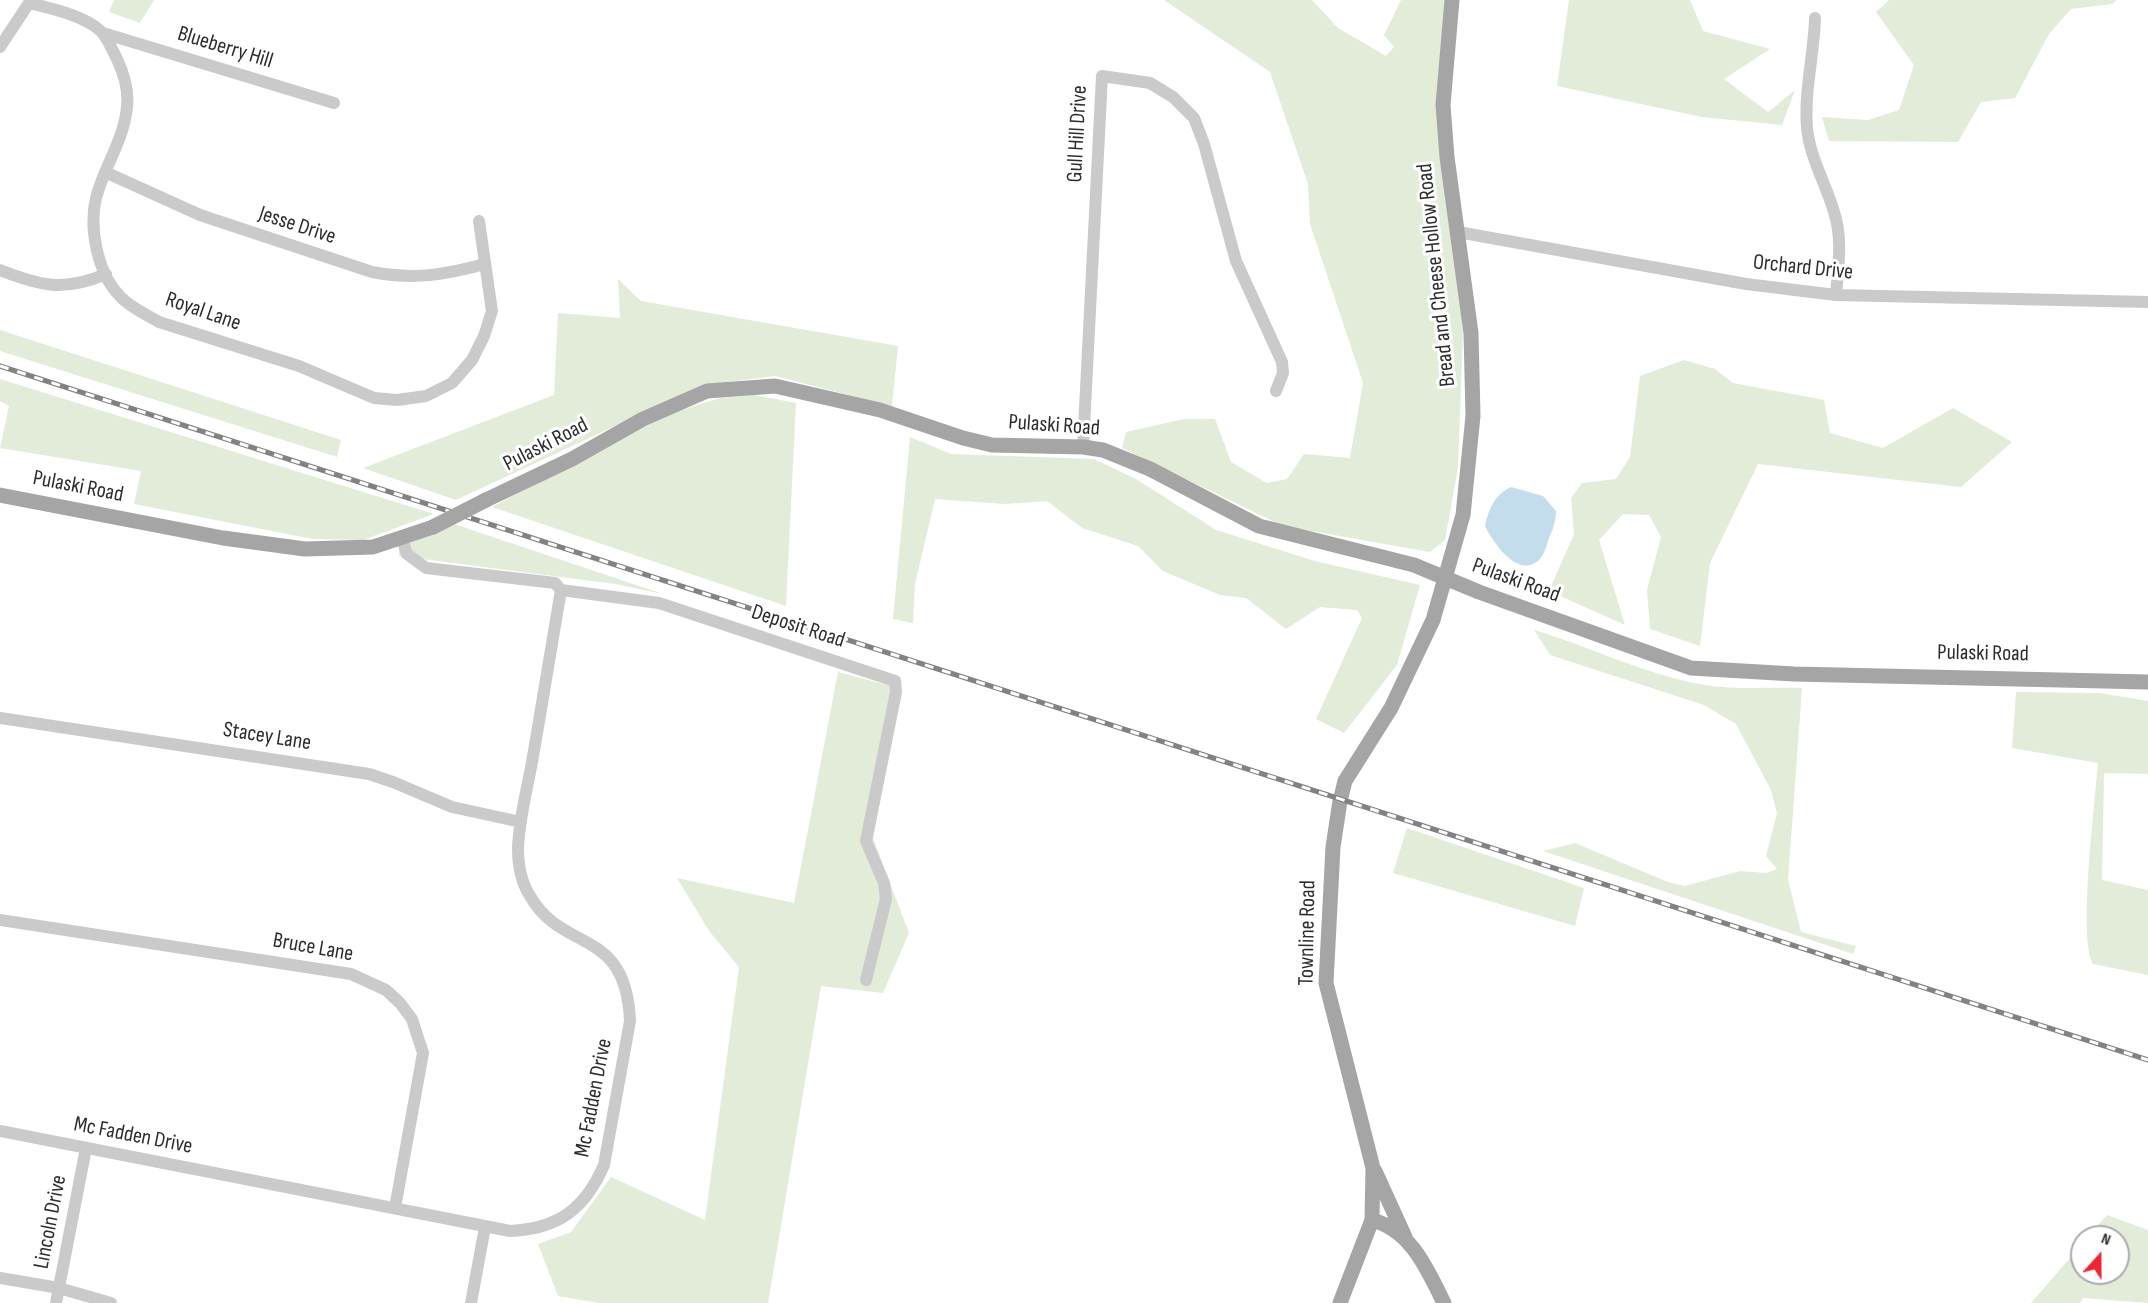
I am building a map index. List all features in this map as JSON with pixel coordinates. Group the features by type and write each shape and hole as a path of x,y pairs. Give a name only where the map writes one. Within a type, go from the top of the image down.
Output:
{"main road":[{"name":"Bread and Cheese Hollow Road","path":"1445,578 1463,515 1473,416 1471,333 1447,157 1443,105 1452,0"},
{"name":"Pulaski Road","path":"0,495 223,538 305,549 350,550 373,547 433,527 572,459 643,419 707,391 775,386 880,410 963,438 992,445 1083,447 1103,450 1135,462 1259,526 1386,557 1691,668 1789,674 2148,682"},
{"name":"Townline Road","path":"1340,1303 1372,1220 1373,1168 1326,983 1333,846 1345,781 1391,708 1433,620 1445,578"},
{"path":"1373,1168 1407,1239 1421,1259 1444,1303"},
{"path":"1372,1220 1392,1227 1407,1239"}],"street":[{"path":"0,47 30,2 66,12 103,33"},
{"path":"1815,18 1806,97 1808,130 1814,157 1835,215 1839,238 1836,295"},
{"name":"Blueberry Hill","path":"103,33 334,103"},
{"name":"Royal Lane","path":"103,33 124,73 128,106 96,200 93,222 97,248 106,274 117,294 138,311 159,322 299,366 362,394 397,400 426,396 452,383 472,360 484,336 492,311 479,221"},
{"name":"Gull Hill Drive","path":"1083,447 1102,76 1150,83 1173,97 1194,118 1204,144 1236,261 1282,362 1283,373 1276,391"},
{"name":"Jesse Drive","path":"105,172 200,216 372,272 401,277 429,276 485,264"},
{"name":"Orchard Drive","path":"1458,232 1746,284 1836,295 2148,302"},
{"path":"0,270 51,286 78,284 106,274"},
{"name":"Deposit Road","path":"402,539 407,554 426,568 555,583 561,590 659,603 895,681 896,692 866,841 884,883 886,899 866,980"},
{"name":"Mc Fadden Drive","path":"0,1131 510,1231 532,1230 557,1222 578,1206 595,1186 604,1165 611,1137 630,1021 629,1002 624,982 611,961 597,946 561,928 544,915 530,897 519,867 521,822 561,590"},
{"name":"Stacey Lane","path":"0,718 369,774 452,807 521,822"},
{"name":"Bruce Lane","path":"0,920 351,974 386,990 411,1019 423,1053 395,1208"},
{"name":"Lincoln Drive","path":"56,1303 86,1148"},
{"path":"471,1303 485,1227"},
{"path":"0,1278 59,1288 111,1303"}],"green space":[{"path":"114,0 154,0 140,23 109,12"},
{"path":"1164,0 1312,0 1338,28 1386,56 1394,47 1384,35 1401,0 1450,0 1439,84 1463,332 1458,468 1445,540 1430,552 1283,526 1122,448 1126,432 1184,419 1215,419 1231,462 1267,483 1287,479 1304,454 1350,458 1363,383 1310,224 1308,184 1270,72"},
{"path":"1569,0 1690,0 1703,31 1770,49 1724,79 1768,112 1795,90 1782,125 1702,117 1557,86"},
{"path":"1889,0 2117,0 2112,4 2071,9 2049,34 2015,98 1981,102 1958,142 1829,141 1822,117 1868,120 1899,110 1914,65 1876,12"},
{"path":"618,279 641,301 898,346 892,406 775,376 703,385 456,500 363,468 554,395 558,313 620,318"},
{"path":"0,330 341,440 337,457 0,351"},
{"path":"1684,360 1715,369 1733,383 1824,400 1830,433 1883,448 1953,408 2012,442 1961,487 1758,464 1710,563 1700,646 1650,629 1647,590 1661,537 1649,515 1623,514 1599,540 1625,625 1549,591 1574,534 1571,498 1582,483 1616,479 1630,457 1640,376"},
{"path":"0,379 434,514 363,540 313,539 134,504 141,471 0,448 9,406 0,401"},
{"path":"754,395 796,403 786,606 492,507 669,414 720,398"},
{"path":"910,437 951,454 1094,459 1136,479 1216,530 1315,561 1420,585 1397,665 1344,733 1316,719 1362,618 1357,610 1320,607 1286,629 1246,598 1220,595 1163,571 1138,546 1082,528 1047,501 1005,504 935,499 915,584 913,623 893,619"},
{"path":"454,524 663,594 615,584 399,556 399,547"},
{"path":"1534,630 1661,675 1705,685 1802,688 1788,880 1801,932 1856,946 1853,954 1543,851 1575,843 1668,882 1685,886 1740,871 1766,873 1777,869 1766,856 1777,813 1771,790 1736,724 1704,705 1550,655"},
{"path":"838,672 902,689 873,838 909,933 883,993 821,986 768,1303 599,1303 558,1296 538,1244 571,1232 611,1177 705,1220 739,967 709,931 677,878 794,903"},
{"path":"2016,692 2100,693 2148,701 2148,774 2104,773 2102,880 2148,890 2148,975 2093,964 2089,950 2087,900 2098,763 2012,748"},
{"path":"1407,828 1584,888 1575,926 1393,873"},
{"path":"2107,1215 2148,1230 2148,1303 2083,1298 2080,1303 2031,1303 2070,1258 2070,1285 2130,1285 2130,1225 2098,1225"}],"water":[{"path":"1511,487 1543,496 1556,511 1554,525 1544,553 1531,565 1515,562 1507,556 1485,526 1493,503 1500,494"}],"railway":[{"path":"0,366 2148,1060"}]}
